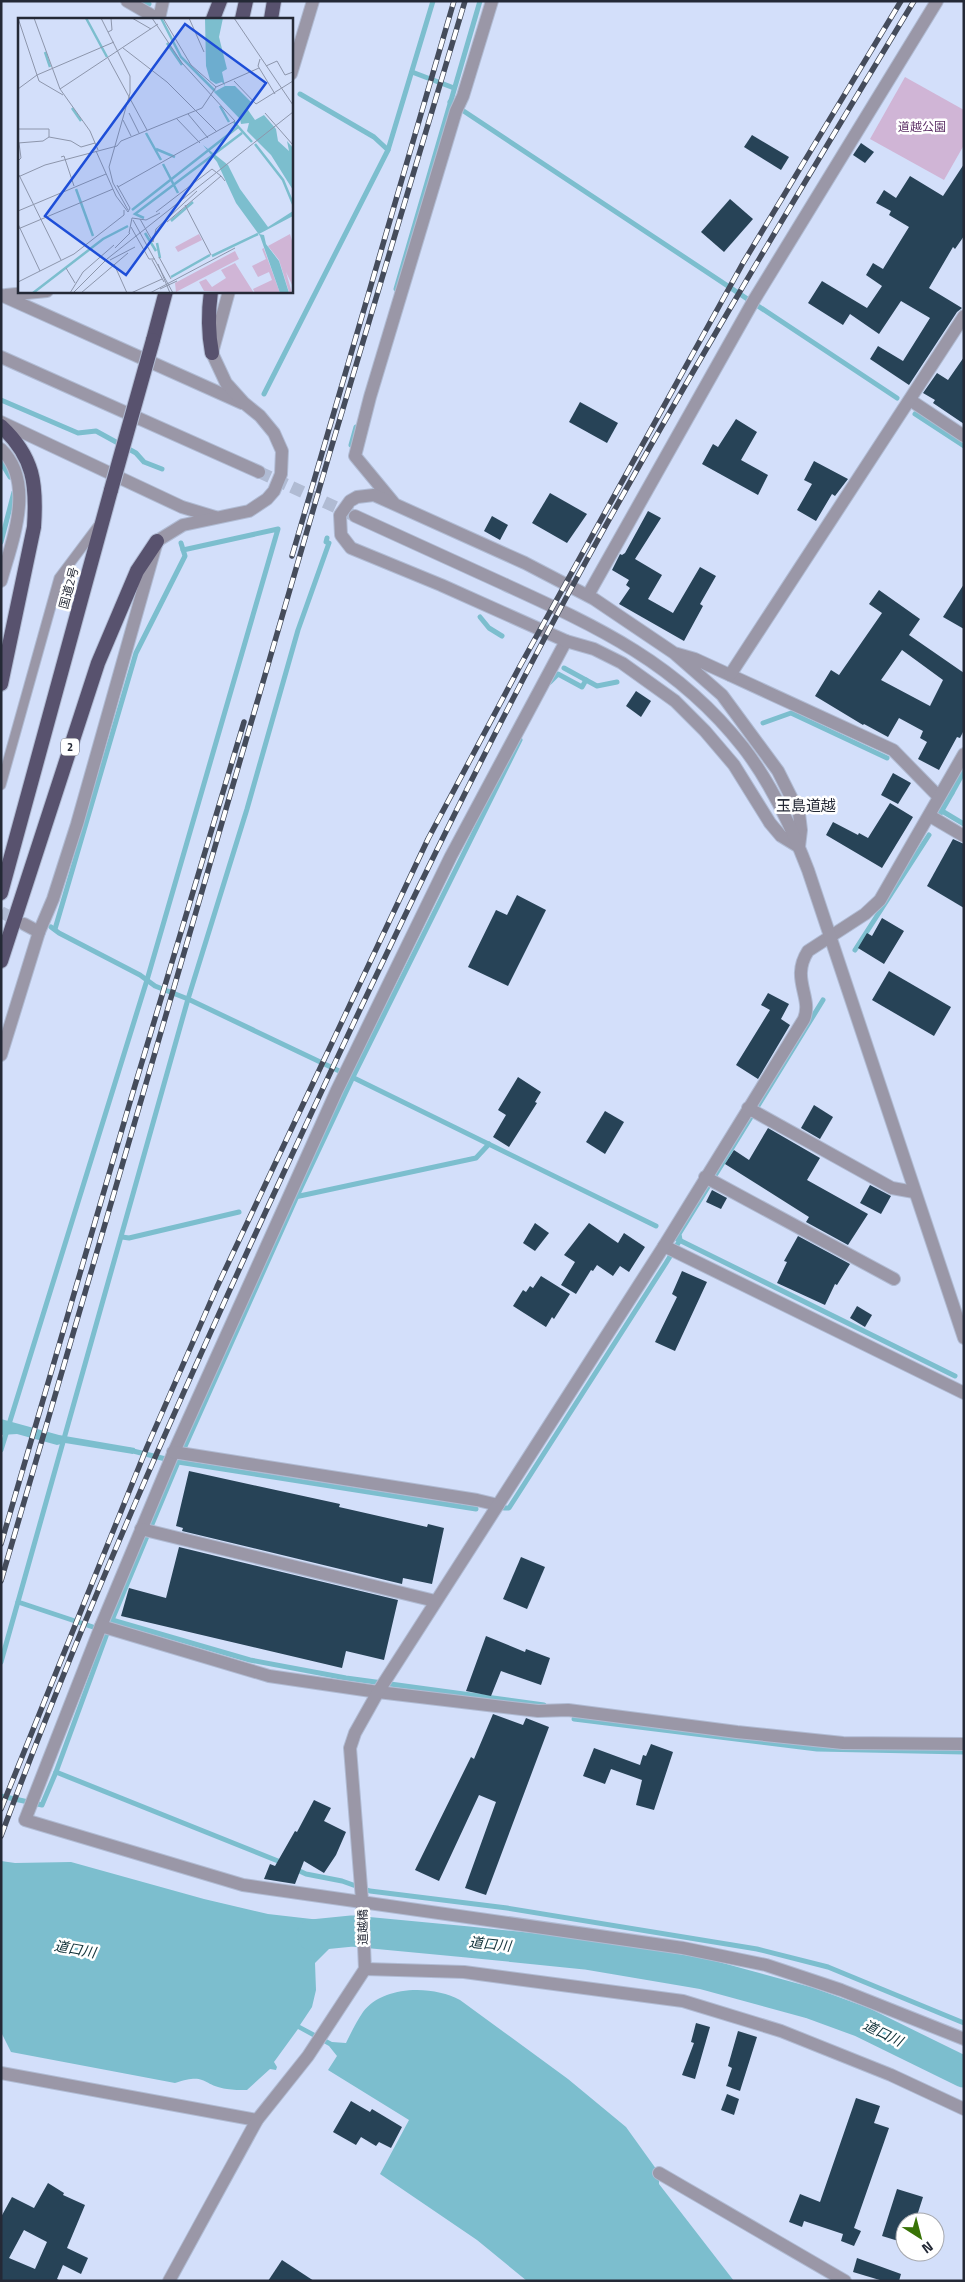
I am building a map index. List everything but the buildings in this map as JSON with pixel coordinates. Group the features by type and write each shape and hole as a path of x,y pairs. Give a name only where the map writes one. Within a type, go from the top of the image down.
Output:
{"highway":[{"path":"213,18 220,1"},
{"path":"242,18 246,1"},
{"path":"270,18 274,1"},
{"name":"国道2号","path":"1,893 166,292"},
{"path":"211,292 208,312 212,353"},
{"path":"1,426 22,448 29,463 34,480 36,502 34,527 1,684"},
{"name":"2","path":"1,961 98,663 137,571 157,541"}],"street":[{"path":"128,1 156,18"},
{"path":"158,18 163,1"},
{"path":"292,71 313,1"},
{"path":"394,502 355,456 373,388 457,108 492,1"},
{"path":"588,596 753,302 937,1"},
{"path":"1,295 40,292"},
{"path":"1,1055 39,932 53,899 77,824 157,541 183,526 238,515 258,506 274,491 281,474 282,451 274,432 260,416 244,404 226,383 212,353 229,292"},
{"path":"1,295 244,404"},
{"path":"730,675 964,316"},
{"path":"1,357 260,472"},
{"path":"910,400 964,436"},
{"path":"1,422 182,507 217,518"},
{"path":"1,449 14,468 21,499 14,536 1,580"},
{"path":"367,495 374,495 394,502 525,563 588,596 674,653 722,696 778,771 798,813 801,830 799,847 781,836 770,823 734,765 675,701 622,663 594,649 566,641 442,585 351,548 344,541 339,522 344,508 350,501 367,495"},
{"path":"355,516 569,614 622,641 675,678 699,699 744,747 766,781 799,847 831,937 964,1338"},
{"path":"566,641 452,856 347,1068 175,1456 146,1531 25,1820 243,1885 362,1892 683,1948 766,1965 841,1990 964,2039"},
{"path":"674,653 695,659 892,750 939,797"},
{"name":"道越橋","path":"365,1969 362,1892 350,1748 355,1733 435,1601 670,1250 710,1179 753,1111 806,1015 800,978 803,959 808,951 865,914 880,900 964,754"},
{"path":"930,816 964,836"},
{"path":"24,924 39,932"},
{"path":"753,1111 892,1188 914,1192"},
{"path":"710,1179 894,1279"},
{"path":"670,1250 964,1393"},
{"path":"175,1456 336,1476 498,1505"},
{"path":"146,1531 435,1601"},
{"path":"106,1628 269,1676 382,1687 538,1711 568,1710 843,1743 964,1744"},
{"path":"169,2281 257,2120 308,2056 365,1969 464,1972 683,2001 781,2031 890,2075 964,2109"},
{"path":"1,2074 257,2120"},
{"path":"659,2173 845,2281"}],"lane":[{"path":"1,785 59,578 103,520"}],"green space":[{"name":"道越公園","path":"905,77 964,110 964,145 944,180 870,139"}],"water":[{"path":"1,1419 59,1435 135,1448 133,1454 65,1443 57,1445 17,1434 1,1435"},
{"path":"1,1861 15,1863 71,1862 204,1899 268,1914 329,1921 353,1917 356,1941 334,1944 315,1963 316,1990 312,2007 300,2025 332,2042 346,2043 363,2012 372,2003 395,1992 423,1990 449,1995 460,2000 568,2079 626,2127 659,2173 659,2184 734,2281 527,2281 477,2240 380,2174 409,2120 328,2070 337,2056 329,2046 298,2029 274,2062 277,2067 276,2070 270,2069 247,2090 232,2090 212,2085 199,2079 175,2083 11,2052 1,2032"}],"waterway":[{"path":"144,1 149,4"},
{"path":"264,394 388,150 433,1"},
{"path":"396,289 480,1"},
{"path":"412,72 454,88"},
{"path":"300,94 374,137 388,150"},
{"path":"450,102 897,398"},
{"path":"1,400 78,433 96,431 136,453 144,462 162,469"},
{"path":"915,414 964,446"},
{"path":"351,445 356,427"},
{"path":"1,462 10,477"},
{"path":"1,542 14,492"},
{"path":"1,1450 147,980 278,529 183,550"},
{"path":"1,1662 188,999 247,809 298,630 329,543 326,542 327,538"},
{"path":"55,929 136,653 185,556 181,543"},
{"path":"480,617 489,628 502,636"},
{"path":"564,668 597,686 617,682"},
{"path":"550,682 558,674 582,687 586,680"},
{"path":"763,723 791,713 887,758"},
{"path":"56,1772 112,1620 178,1462 297,1196 353,1077 520,740"},
{"path":"952,793 964,771"},
{"path":"940,814 952,793 949,791"},
{"path":"942,811 964,824"},
{"path":"855,950 929,835"},
{"path":"51,927 140,975 155,986 188,999 356,1079 656,1226"},
{"path":"504,1508 509,1508 666,1263 680,1240 679,1234 823,1000"},
{"path":"295,1197 476,1158 489,1144"},
{"path":"122,1237 129,1238 239,1212"},
{"path":"677,1239 955,1376"},
{"path":"129,1450 178,1462 476,1509"},
{"path":"18,1602 96,1628"},
{"path":"112,1620 250,1660 346,1678 544,1705"},
{"path":"574,1719 817,1749 964,1752"},
{"path":"1,1796 42,1805 56,1772 283,1863"},
{"path":"295,1869 306,1874 342,1881 370,1891 507,1908 757,1949 828,1967 964,2023"},
{"name":"道口川","path":"312,1935 352,1931 468,1942 586,1954 704,1974 810,2003 862,2022 964,2072"}],"tunnel":[{"path":"259,472 353,515"},
{"path":"1,912 24,924"}],"railway":[{"path":"292,556 454,1"},
{"path":"1,1581 330,452 465,1"},
{"path":"1,1809 147,1447 217,1287 428,839 520,666 743,263 901,1"},
{"path":"1,1836 66,1668 172,1418 318,1099 456,811 566,598 650,447 914,1"},
{"path":"1,1544 130,1102 244,722"}],"district":[{"name":"玉島道越","path":"806,806"}]}
